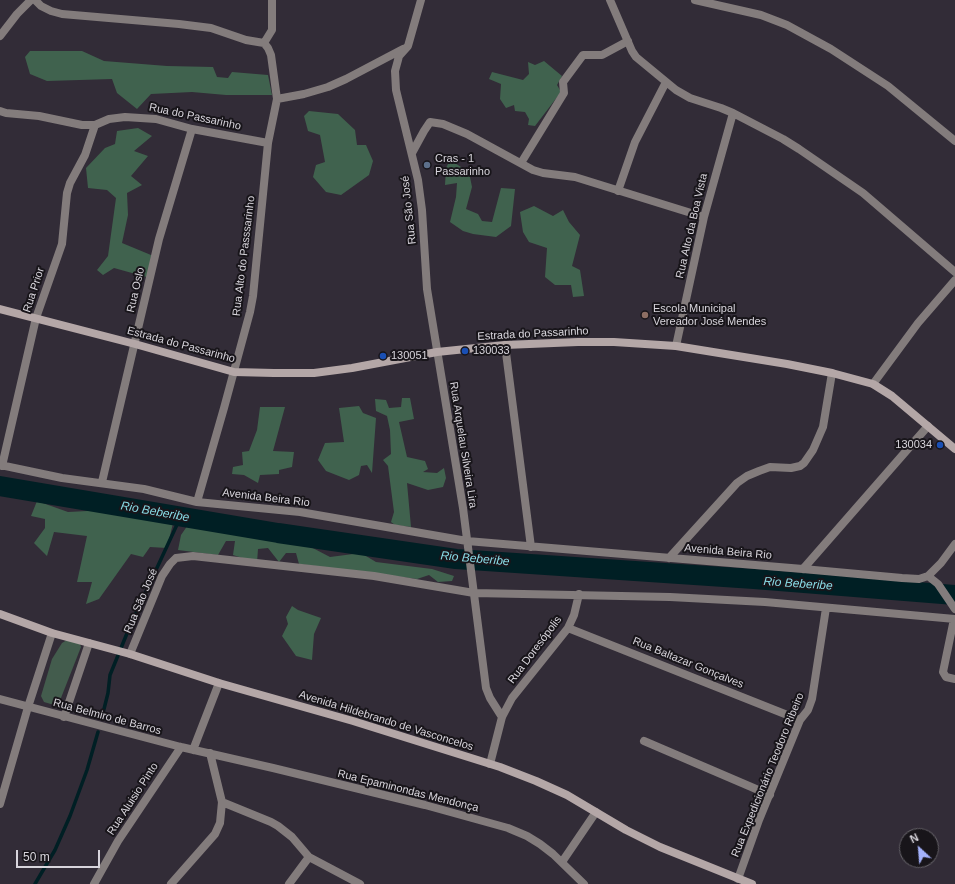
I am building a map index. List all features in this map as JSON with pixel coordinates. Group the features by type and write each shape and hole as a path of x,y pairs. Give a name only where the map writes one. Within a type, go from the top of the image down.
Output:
{"street":[{"path":"0,36 31,0"},
{"path":"35,0 41,6 62,14 211,28 246,40 264,43 272,30 272,0"},
{"name":"Rua São José","path":"421,0 408,46 399,56 395,71 396,90 419,184 427,289 437,352"},
{"path":"610,0 636,57 676,90 690,98 733,113 783,139 846,180 863,192 955,272"},
{"path":"695,0 761,15 787,25 831,48 888,86 955,141"},
{"path":"522,163 564,93 563,82 583,55 602,55 628,41"},
{"name":"Rua Alto do Passsarinho","path":"197,502 234,372 253,296 268,143 276,99 271,55 264,43"},
{"path":"276,99 304,94 328,87 408,46"},
{"path":"618,191 635,142 666,82"},
{"name":"Rua do Passarinho","path":"0,111 39,116 72,124 95,125 125,117 156,119 192,129 268,143"},
{"name":"Rua Alto da Boa Vista","path":"676,346 704,217 733,113"},
{"path":"412,153 430,122 443,124 467,134 533,170 543,173 575,177 704,217"},
{"name":"Rua Prior","path":"1,465 36,318 62,244 70,183 85,155 95,125"},
{"name":"Rua Oslo","path":"102,482 159,239 192,129"},
{"path":"873,384 918,323 955,280"},
{"name":"Estrada do Passarinho","path":"0,309 135,344 234,372 314,373 352,368 437,352 505,345 614,342 676,346 787,364 832,373 873,384 886,392 955,449"},
{"path":"505,345 531,547"},
{"name":"Rua Arquelau Silveira Lira","path":"437,352 474,593"},
{"path":"669,558 721,499 742,480 759,471 770,468 791,468 800,466 804,463 813,450 823,427 832,373"},
{"path":"803,569 928,426"},
{"name":"Avenida Beira Rio","path":"1,465 62,478 102,482 144,489 197,502 300,512 467,541 902,578 920,579 926,577"},
{"path":"955,544 941,563 926,577 938,584 955,609"},
{"name":"Rua São José","path":"127,654 162,576 176,558 193,556 374,576 474,593"},
{"path":"490,764 502,716 490,698 486,688 474,593 670,596 765,602 955,619 943,672 946,677 955,679"},
{"name":"Rua Doresópolis","path":"502,716 512,698 568,628 574,615 579,594"},
{"name":"Rua Expedicionário Teodoro Ribeiro","path":"738,878 800,720 808,710 812,700 826,608"},
{"name":"Avenida Hildebrando de Vasconcelos","path":"0,614 52,633 116,650 219,683 353,721 536,780 567,795 626,830 660,847 738,878 749,884"},
{"name":"Rua Baltazar Gonçalves","path":"568,628 800,720"},
{"path":"1,798 52,633"},
{"path":"64,717 89,643"},
{"path":"193,750 219,683"},
{"name":"Rua Belmiro de Barros","path":"0,699 64,717 210,753"},
{"path":"644,741 770,795"},
{"name":"Rua Aluisio Pinto","path":"94,884 118,841 181,747"},
{"path":"171,884 215,834 221,818 222,802 210,753"},
{"name":"Rua Epaminondas Mendonça","path":"210,753 425,805 508,828 527,836 540,844 562,862 584,884"},
{"path":"222,802 278,826 292,837 309,857 360,884"},
{"path":"562,862 596,812"},
{"path":"289,884 309,857"}],"green space":[{"path":"30,51 82,51 104,61 167,66 213,67 217,77 228,78 232,72 268,75 272,95 226,95 192,92 151,94 137,109 117,93 112,79 47,81 30,74 25,57"},
{"path":"544,61 562,76 557,85 561,92 535,126 528,125 529,119 525,112 515,111 514,105 506,108 500,99 501,84 489,79 492,72 523,80 529,74 528,62 535,65"},
{"path":"309,111 338,114 355,130 357,145 366,145 373,161 369,175 341,195 326,192 313,177 316,165 325,162 320,135 308,131 304,116"},
{"path":"138,128 152,136 134,151 148,156 131,176 142,185 127,193 128,215 122,243 151,255 150,278 114,268 103,275 97,270 108,256 116,198 107,190 88,188 86,168 105,148 115,144 117,131"},
{"path":"450,160 469,172 472,187 466,209 478,214 482,221 492,222 501,188 515,189 511,226 496,237 463,231 450,222 456,197 457,183 445,185 446,168"},
{"path":"534,206 553,216 563,210 569,222 580,235 572,266 580,270 584,296 573,297 571,285 555,285 545,277 547,248 529,242 523,232 520,212"},
{"path":"402,398 410,398 414,419 399,422 407,457 425,461 428,469 423,472 437,473 444,468 446,478 443,487 428,490 407,483 411,527 395,525 391,522 394,512 388,466 383,460 391,454 390,430 387,416 376,411 375,399 386,400 389,408 401,407"},
{"path":"359,406 363,413 376,418 372,473 367,465 361,466 359,475 349,480 326,471 318,460 325,443 344,442 339,408"},
{"path":"260,407 285,407 273,451 294,452 292,467 279,470 279,474 260,475 258,483 244,475 232,474 233,467 243,465 242,452 249,451 257,430"},
{"path":"37,501 68,512 107,510 174,519 167,548 150,547 143,557 131,554 99,599 86,604 92,582 77,582 87,536 54,532 47,556 34,543 45,528 45,519 31,516"},
{"path":"190,522 244,534 307,545 330,557 361,553 376,562 432,569 454,576 452,581 438,582 429,575 417,579 299,564 296,553 286,553 279,562 268,548 258,549 257,563 233,555 235,541 226,541 218,555 178,550 181,535"},
{"path":"292,606 298,610 321,618 314,634 312,660 296,656 282,636 288,624 286,617"},
{"path":"67,640 80,644 81,647 59,703 54,705 44,702 41,696 52,659 62,643"}],"waterway":[{"name":"Rio Beberibe","path":"0,486 278,533 456,559 754,579 955,595"},
{"path":"102,717 108,693 110,675 130,626 181,516"},
{"path":"35,884 55,850 70,816 87,770 98,732"}],"place":[{"name":"Cras - 1 Passarinho","path":"427,165"},
{"name":"Escola Municipal Vereador José Mendes","path":"645,315"},
{"name":"130033","path":"465,351"},
{"name":"130051","path":"383,356"},
{"name":"130034","path":"940,445"}]}
